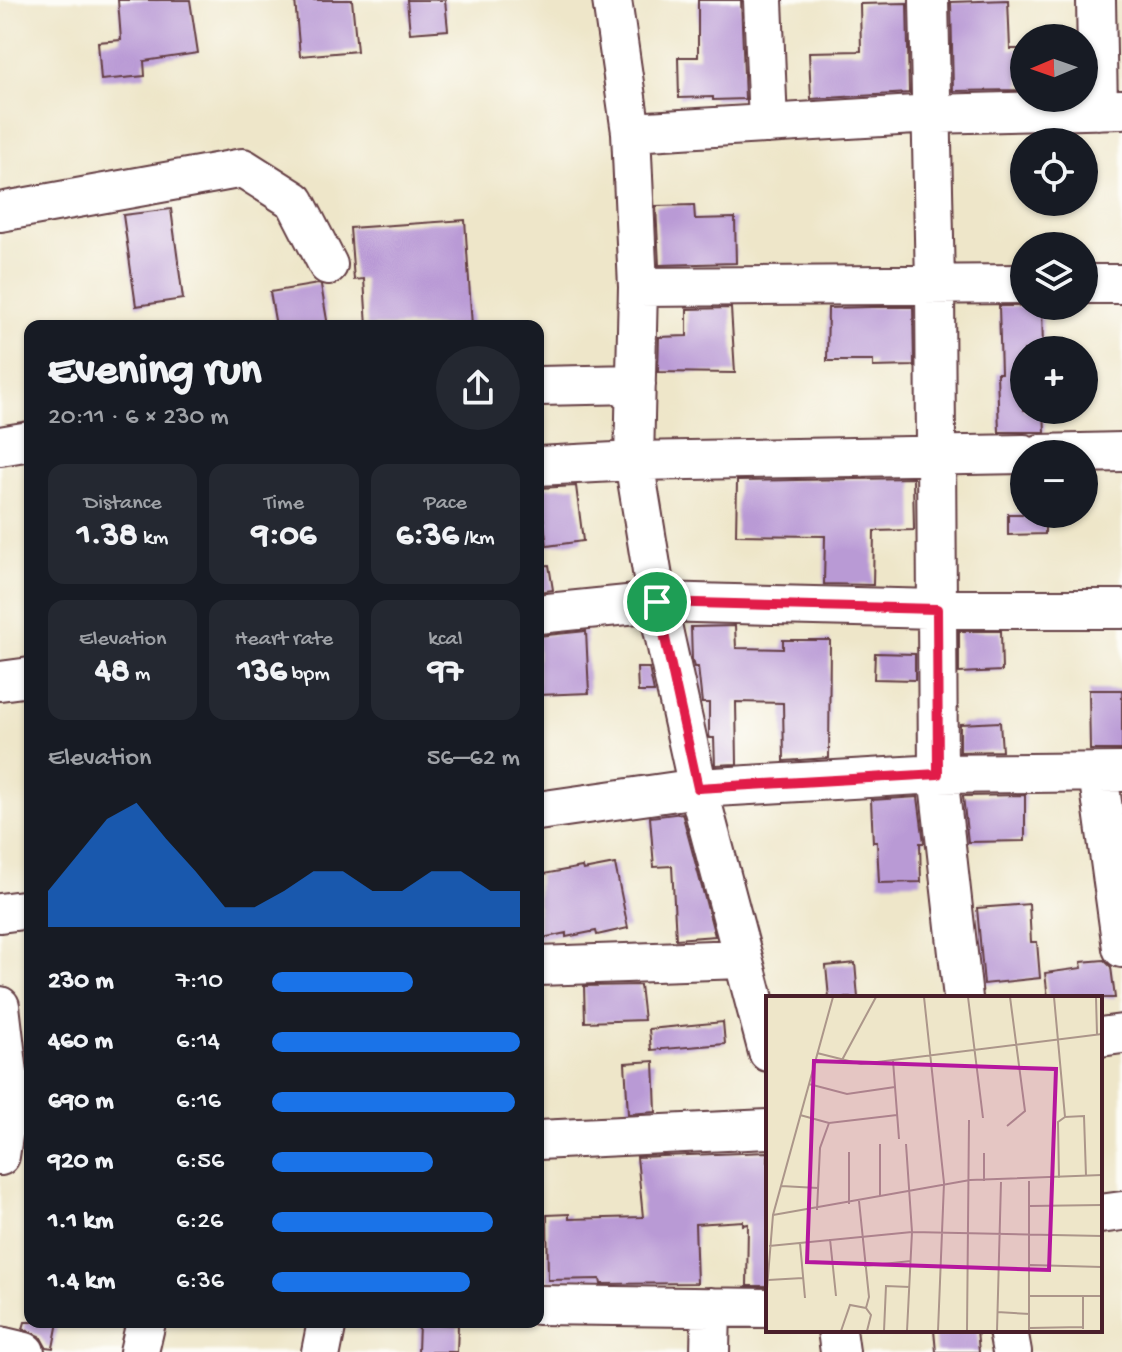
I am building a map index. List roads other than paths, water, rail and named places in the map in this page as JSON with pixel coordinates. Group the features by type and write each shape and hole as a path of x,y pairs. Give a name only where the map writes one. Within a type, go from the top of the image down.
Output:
{"street":[{"path":"612,0 631,132 638,287 634,461 657,602 698,788 766,1045"},
{"path":"763,0 768,124"},
{"path":"929,0 935,284 938,774 963,996"},
{"path":"631,132 932,114 1110,109 1096,0"},
{"path":"0,212 243,168 295,201 328,265"},
{"path":"638,287 1010,284"},
{"path":"1098,284 1122,284"},
{"path":"544,386 636,384"},
{"path":"0,446 24,442"},
{"path":"1098,453 1122,452"},
{"path":"544,466 634,461 1010,454"},
{"path":"544,613 657,602 937,609 1122,609"},
{"path":"0,681 24,678"},
{"path":"544,810 698,788 938,774 1110,772 1122,948"},
{"path":"0,913 24,910"},
{"path":"544,966 742,959"},
{"path":"0,1006 10,1090 0,1156"},
{"path":"1102,1037 1122,1034"},
{"path":"544,1140 766,1129"},
{"path":"1102,1214 1122,1211"},
{"path":"544,1305 766,1308"},
{"path":"710,1352 711,1307"},
{"path":"139,1352 145,1328"},
{"path":"321,1352 326,1328"},
{"path":"837,1332 840,1352"},
{"path":"1008,1332 1012,1352"},
{"path":"0,1346 25,1352"}]}
